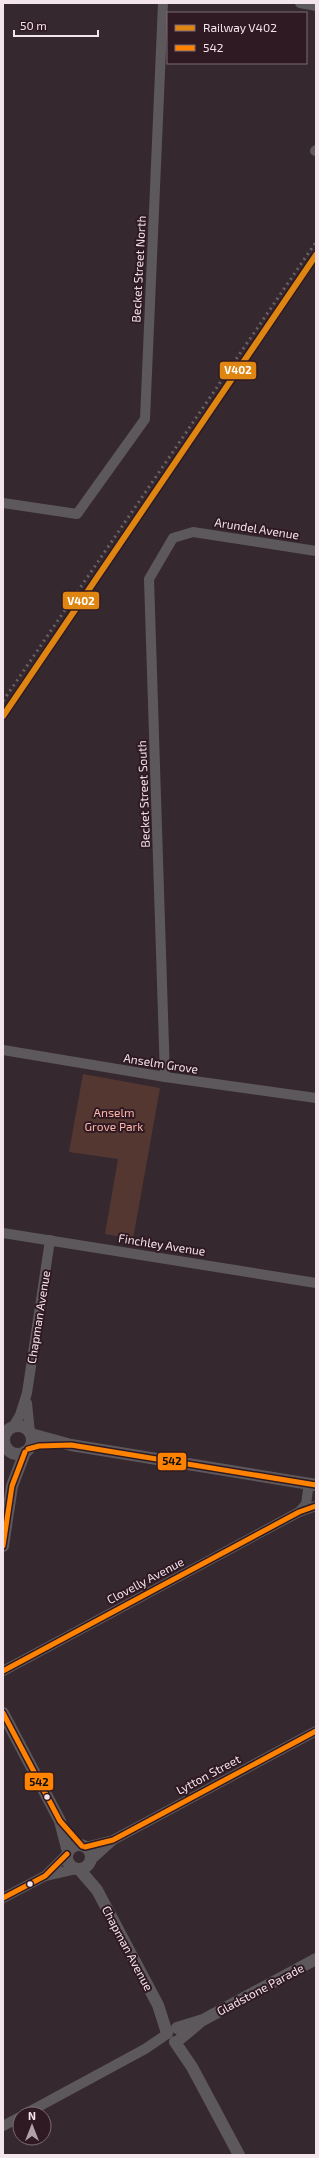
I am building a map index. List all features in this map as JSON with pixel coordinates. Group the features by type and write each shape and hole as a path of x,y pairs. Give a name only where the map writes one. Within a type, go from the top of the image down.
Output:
{"street":[{"name":"Becket Street North","path":"3,503 77,514 145,419 163,3"},
{"path":"300,3 316,6"},
{"name":"Arundel Avenue","path":"193,532 316,551"},
{"name":"Becket Street South","path":"165,1077 149,578 173,538 193,532"},
{"name":"Anselm Grove","path":"3,1050 165,1077 316,1098"},
{"name":"Finchley Avenue","path":"3,1233 316,1283"},
{"name":"Chapman Avenue","path":"26,1393 50,1240"},
{"path":"12,1486 5,1437 9,1428 20,1414 26,1393"},
{"path":"3,1546 12,1486 26,1450 31,1442 26,1393"},
{"path":"9,1428 22,1427 30,1434 72,1445 312,1484 306,1504 300,1512"},
{"path":"6,1446 16,1454 39,1446 72,1445"},
{"name":"Clovelly Avenue","path":"3,1671 300,1512 316,1506"},
{"path":"3,1714 60,1822 68,1853 68,1862 84,1866 90,1853 60,1822"},
{"name":"Lytton Street","path":"3,1898 45,1876 84,1866 113,1840 316,1731"},
{"name":"Lytton Street","path":"83,1846 113,1840"},
{"path":"68,1853 73,1847 83,1846"},
{"name":"Lytton Street","path":"45,1876 68,1853"},
{"name":"Chapman Avenue","path":"84,1866 239,2155"},
{"name":"Gladstone Parade","path":"40,2106 316,1959"},
{"path":"3,2126 12,2121"}],"green space":[{"name":"Anselm Grove Park","path":"83,1074 160,1088 133,1239 105,1234 118,1159 69,1152"}],"railway":[{"path":"3,701 316,242"}],"rail line":[{"name":"V402","path":"3,716 316,255"}],"transit line":[{"name":"542","path":"28,1449 39,1446 71,1445 316,1485"},
{"name":"542","path":"3,1546 12,1486 25,1452"},
{"name":"542","path":"3,1671 299,1512 316,1506"},
{"name":"542","path":"3,1713 60,1821 82,1846"},
{"name":"542","path":"85,1847 113,1840 316,1731"},
{"name":"542","path":"3,1898 45,1876 67,1854"}]}
